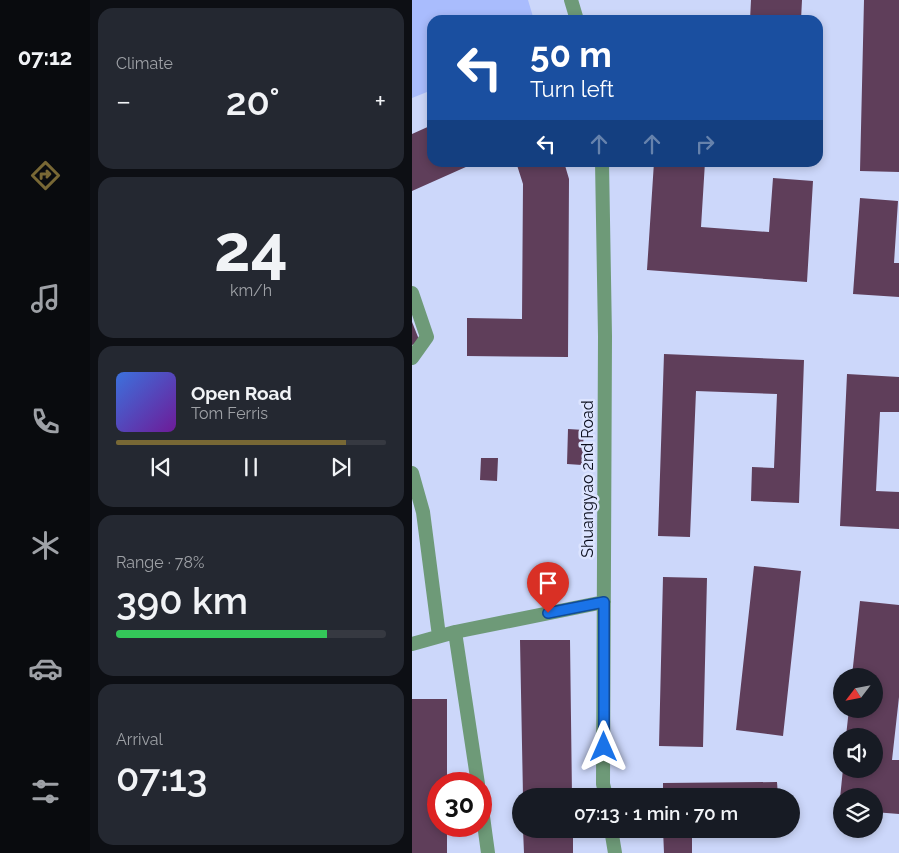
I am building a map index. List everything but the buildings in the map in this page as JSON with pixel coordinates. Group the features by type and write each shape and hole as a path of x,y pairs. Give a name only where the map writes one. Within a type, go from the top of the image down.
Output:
{"street":[{"path":"571,0 576,15"},
{"name":"Shuangyao 2nd Road","path":"602,167 604,788"},
{"path":"412,293 427,337 412,358"},
{"path":"412,473 423,512 439,636"},
{"path":"412,644 455,632 604,602"},
{"path":"455,632 476,772"},
{"path":"486,837 488,853"},
{"path":"612,838 615,853"}],"shaded area":[{"path":"412,0 528,0 532,15 427,15 427,92 412,98"}],"route":[{"path":"548,613 604,602 604,747"}]}
